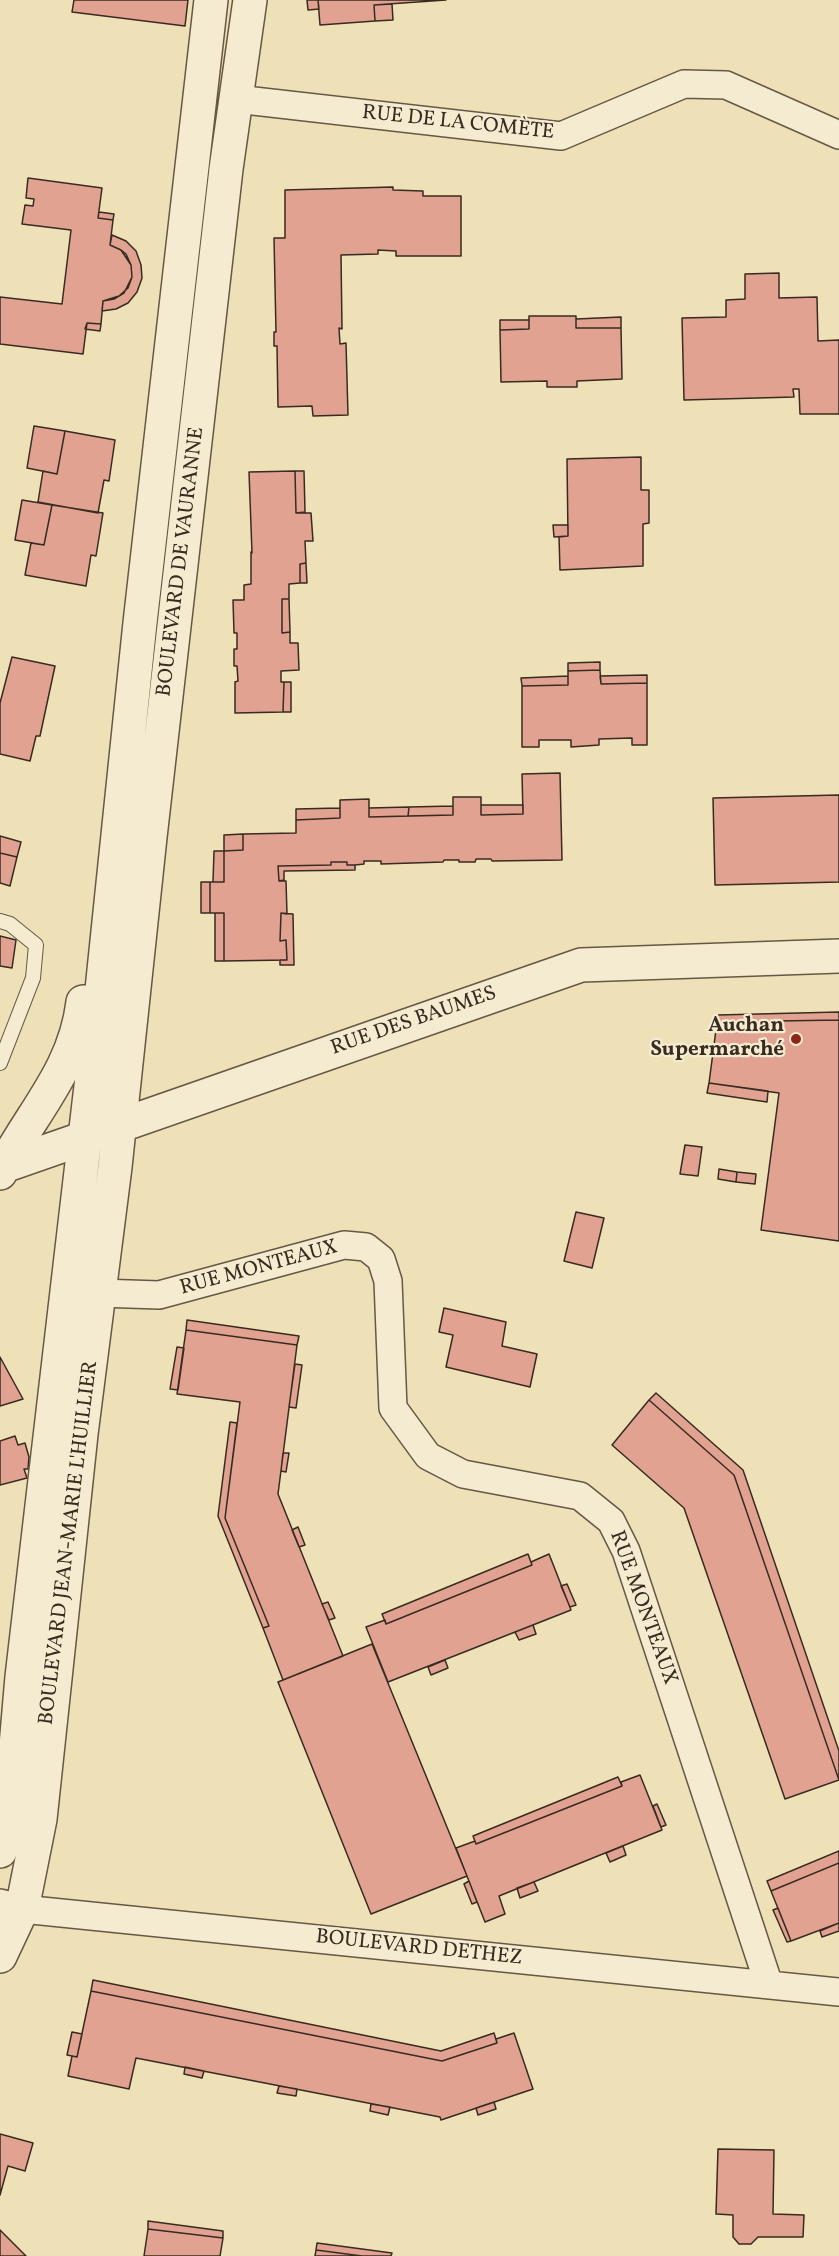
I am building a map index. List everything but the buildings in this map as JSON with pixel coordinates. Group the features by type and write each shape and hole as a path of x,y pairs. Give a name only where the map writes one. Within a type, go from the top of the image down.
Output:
{"street":[{"name":"BOULEVARD DE VAURANNE","path":"85,1136 141,612 211,0"},
{"name":"BOULEVARD DE VAURANNE","path":"120,1124 226,169 250,0"},
{"name":"RUE DE LA COMÈTE","path":"236,99 561,136 684,84 726,85 839,135"},
{"name":"RUE DES BAUMES","path":"1,1168 85,1136 581,964 839,956"},
{"path":"1,1168 55,1085 80,1025 85,989 104,966"},
{"name":"BOULEVARD JEAN-MARIE L'HUILLIER","path":"0,1956 11,1906 40,1820 81,1434 120,1124"},
{"name":"BOULEVARD JEAN-MARIE L'HUILLIER","path":"0,1851 10,1815 24,1665 85,1136"},
{"name":"RUE MONTEAUX","path":"99,1293 159,1295 344,1245 366,1247 381,1259 388,1281 393,1408 428,1456 463,1474 580,1496 610,1521 621,1541 769,1985"},
{"name":"BOULEVARD DETHEZ","path":"11,1906 839,1992"}],"lane":[{"path":"0,921 10,924 36,945 33,978 0,1063"}],"place":[{"name":"Auchan Supermarché","path":"796,1039"}]}
